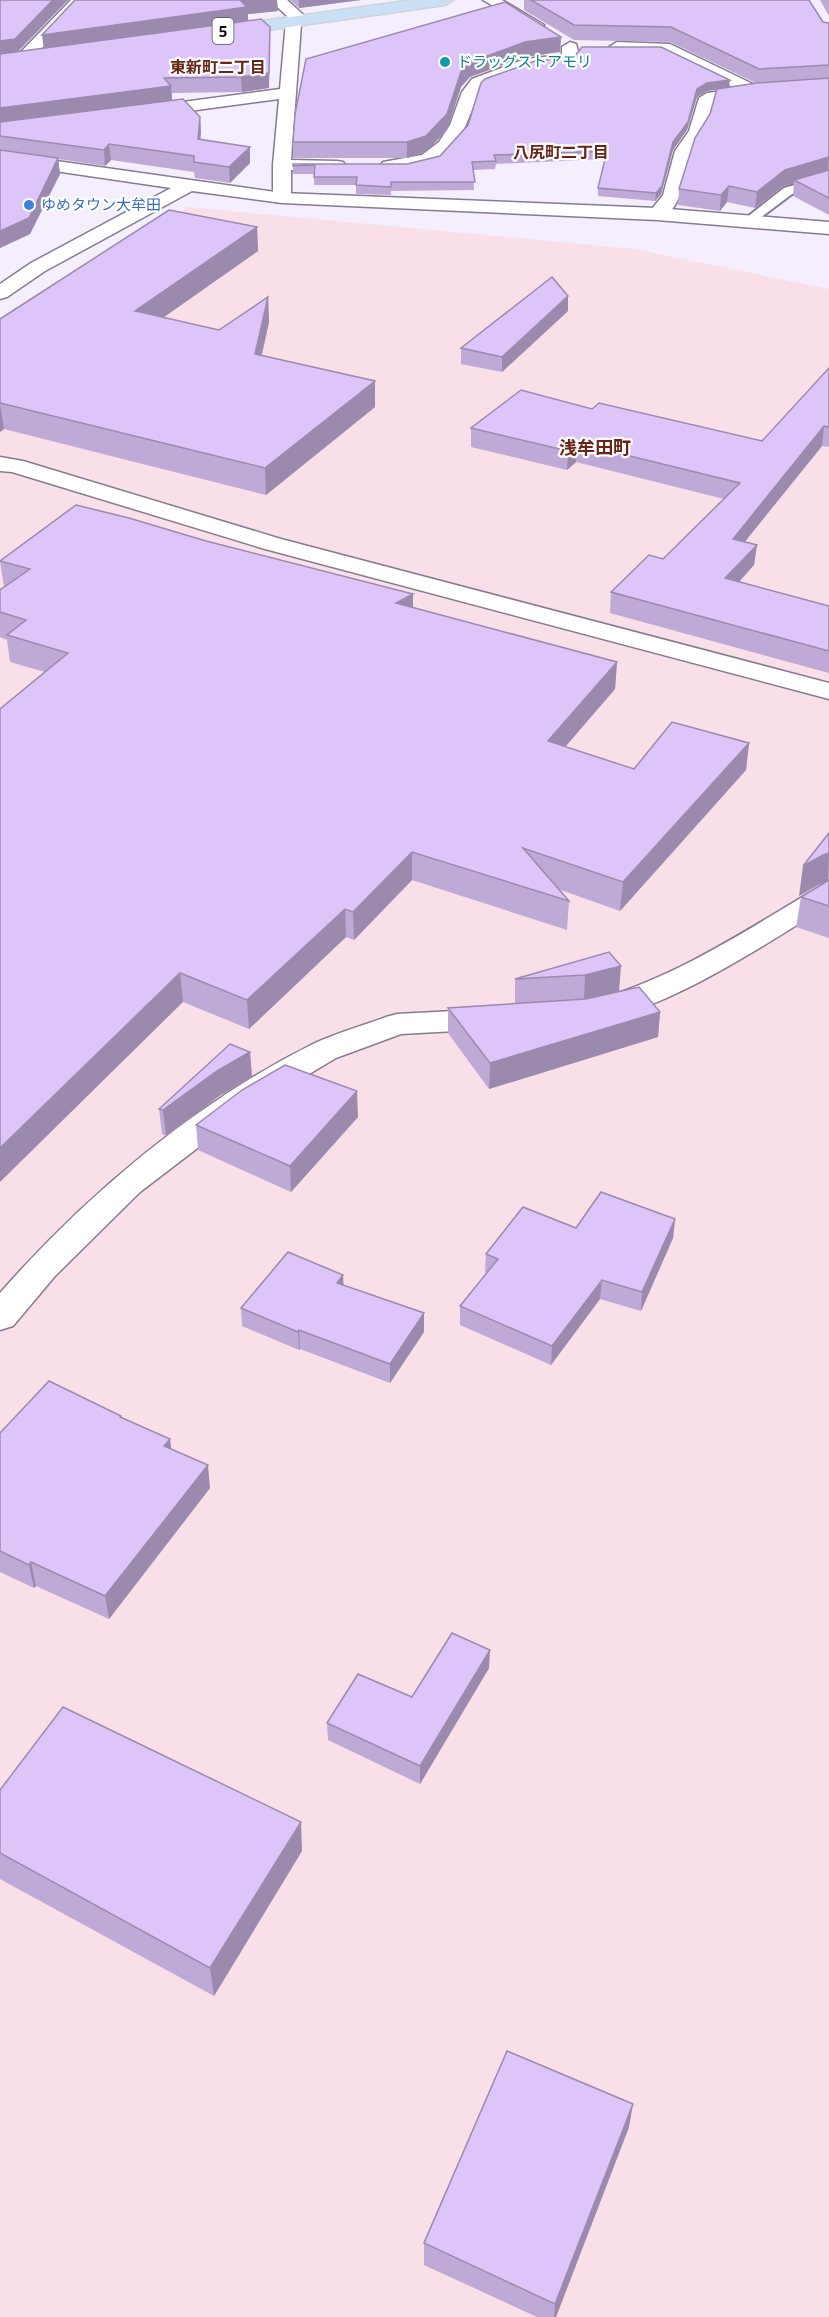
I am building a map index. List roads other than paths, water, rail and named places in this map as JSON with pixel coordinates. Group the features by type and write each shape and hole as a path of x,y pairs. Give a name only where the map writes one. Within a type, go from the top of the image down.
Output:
{"main road":[{"name":"5","path":"211,33 445,0"},
{"path":"17,61 46,57"}],"street":[{"path":"17,61 79,0"},
{"path":"278,0 297,21 282,165 282,198"},
{"path":"282,165 407,165 433,158 457,132 471,88 478,82 531,62 567,59 576,47 491,0"},
{"path":"606,47 664,47 755,91"},
{"path":"657,214 672,196 684,151 698,131 707,98 755,91 829,86"},
{"path":"127,114 289,93"},
{"path":"0,158 282,198 657,214 829,228"},
{"path":"0,292 38,267 187,186"},
{"path":"0,464 35,472 273,544 829,691"},
{"path":"572,1013 628,1002 680,981 829,893"},
{"path":"0,1317 43,1267 128,1184 231,1106 325,1051 397,1024 526,1017"}],"lane":[{"path":"752,218 788,191 829,179"}],"place":[{"name":"ドラッグストアモリ","path":"445,62"},
{"name":"ゆめタウン大牟田","path":"29,205"}],"district":[{"name":"東新町二丁目","path":"218,67"},
{"name":"八尻町二丁目","path":"561,152"},
{"name":"浅牟田町","path":"595,448"}]}
